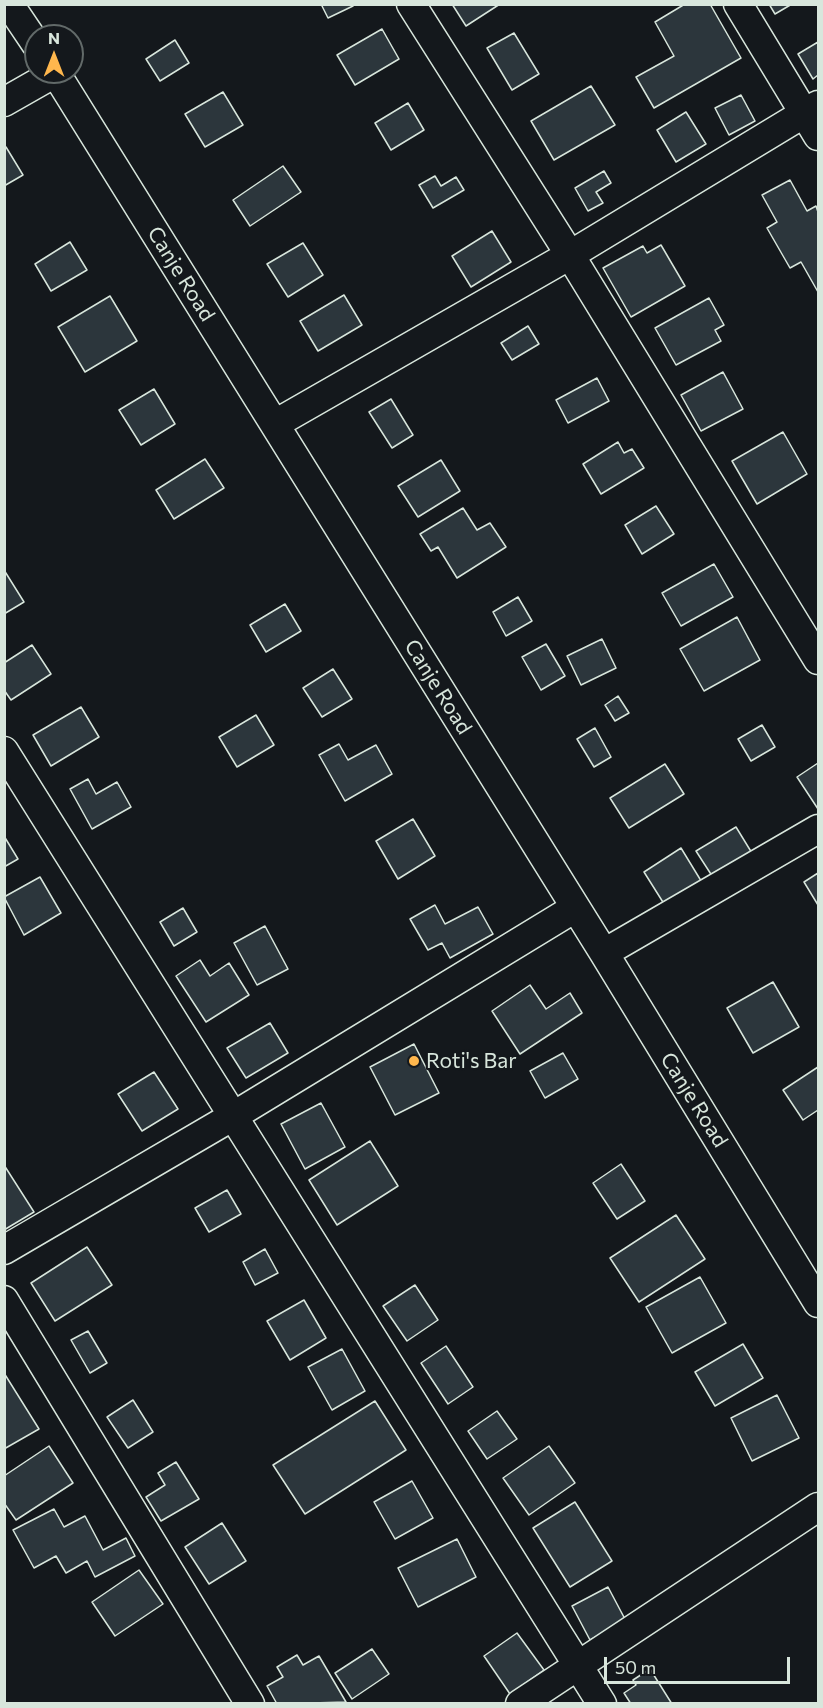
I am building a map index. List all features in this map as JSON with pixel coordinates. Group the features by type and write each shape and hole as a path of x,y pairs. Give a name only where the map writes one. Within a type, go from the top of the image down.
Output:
{"street":[{"path":"9,4 24,27"},
{"path":"411,4 570,255 819,660"},
{"path":"275,423 814,118 738,4"},
{"path":"4,102 35,84"},
{"name":"Canje Road","path":"63,84 604,953 819,1304"},
{"path":"4,751 235,1115 602,1704"},
{"path":"604,953 819,828"},
{"path":"4,1250 235,1115 575,908"},
{"path":"4,1300 250,1704"},
{"path":"520,1704 819,1507"}],"building":[{"path":"321,4 353,4 353,6 328,18"},
{"path":"452,4 500,4 466,26"},
{"path":"685,4 710,4 741,58 654,108 636,77 674,56 655,22"},
{"path":"769,4 792,4 775,14"},
{"path":"382,29 399,59 355,85 337,55"},
{"path":"514,33 539,74 512,90 487,48"},
{"path":"175,40 189,63 160,81 146,59"},
{"path":"818,42 818,75 813,79 798,54"},
{"path":"591,86 615,125 554,160 531,121"},
{"path":"223,92 243,125 205,147 185,114"},
{"path":"741,95 755,121 729,135 715,108"},
{"path":"408,103 424,130 391,150 375,123"},
{"path":"686,112 706,144 676,162 657,130"},
{"path":"6,147 23,175 4,186 4,148"},
{"path":"283,166 301,192 250,226 233,200"},
{"path":"604,171 611,183 596,192 603,203 588,211 575,188"},
{"path":"435,176 441,186 456,177 464,190 433,208 419,185"},
{"path":"790,180 807,211 816,206 818,212 818,292 801,262 790,268 767,228 777,222 762,195"},
{"path":"492,231 511,262 471,287 452,256"},
{"path":"70,242 87,270 51,291 35,264"},
{"path":"303,243 323,275 288,297 267,264"},
{"path":"661,245 685,286 631,317 603,268 643,246 647,253"},
{"path":"344,295 362,325 318,351 300,321"},
{"path":"110,296 137,341 85,372 58,327"},
{"path":"709,298 724,325 715,330 721,341 676,365 655,328"},
{"path":"528,326 539,344 512,360 501,343"},
{"path":"723,372 743,409 701,431 681,395"},
{"path":"597,378 609,401 568,423 556,400"},
{"path":"154,389 175,424 141,445 119,410"},
{"path":"391,399 413,435 392,448 369,412"},
{"path":"783,432 807,474 757,504 732,461"},
{"path":"618,442 624,453 632,449 644,468 601,494 583,464"},
{"path":"205,459 224,488 174,519 156,490"},
{"path":"441,460 460,491 418,517 398,486"},
{"path":"656,506 674,534 642,554 625,525"},
{"path":"463,508 477,530 490,523 506,547 457,578 438,547 431,551 420,534"},
{"path":"714,564 733,597 681,626 662,593"},
{"path":"4,570 24,602 4,614"},
{"path":"518,597 532,621 506,636 493,612"},
{"path":"285,604 301,631 266,652 250,625"},
{"path":"737,617 760,660 704,691 680,649"},
{"path":"602,639 616,668 581,685 567,656"},
{"path":"546,644 565,676 541,690 522,657"},
{"path":"32,645 51,674 11,700 4,690 4,663"},
{"path":"333,669 352,699 322,717 303,688"},
{"path":"618,696 629,713 615,721 605,705"},
{"path":"81,707 99,737 51,766 33,735"},
{"path":"256,715 274,745 237,767 219,737"},
{"path":"762,725 775,747 751,761 738,739"},
{"path":"595,728 611,757 594,767 577,739"},
{"path":"339,744 348,760 376,745 392,774 345,801 319,755"},
{"path":"818,763 818,809 797,777"},
{"path":"665,764 684,794 629,828 610,798"},
{"path":"88,779 96,794 117,782 131,807 92,829 70,789"},
{"path":"413,819 435,856 398,879 376,841"},
{"path":"736,827 755,858 716,882 696,851"},
{"path":"4,836 18,859 4,867"},
{"path":"681,848 703,884 666,907 644,872"},
{"path":"818,873 818,905 804,882"},
{"path":"40,877 61,913 24,935 4,897"},
{"path":"435,905 445,924 478,907 493,934 450,958 442,943 428,950 410,919"},
{"path":"183,908 197,932 174,946 160,922"},
{"path":"265,926 288,969 257,985 234,943"},
{"path":"200,960 210,976 229,963 249,995 206,1022 176,976"},
{"path":"773,982 799,1027 753,1053 727,1008"},
{"path":"530,985 546,1009 570,993 582,1013 520,1054 492,1011"},
{"path":"270,1023 288,1053 246,1078 227,1048"},
{"path":"414,1044 439,1093 395,1115 370,1067"},
{"path":"563,1053 578,1079 545,1098 530,1071"},
{"path":"818,1067 818,1110 803,1120 783,1090"},
{"path":"154,1072 178,1109 142,1131 118,1094"},
{"path":"321,1103 345,1147 305,1169 281,1124"},
{"path":"370,1141 398,1186 337,1225 309,1180"},
{"path":"621,1164 645,1201 617,1219 593,1183"},
{"path":"4,1165 34,1212 4,1230"},
{"path":"227,1190 241,1214 209,1232 195,1208"},
{"path":"676,1215 705,1259 639,1302 610,1258"},
{"path":"87,1247 112,1285 55,1321 31,1283"},
{"path":"265,1249 278,1273 255,1285 243,1262"},
{"path":"700,1277 726,1323 672,1353 646,1307"},
{"path":"415,1285 438,1320 407,1341 383,1306"},
{"path":"304,1300 326,1338 290,1360 267,1321"},
{"path":"88,1331 107,1363 90,1373 71,1340"},
{"path":"743,1344 763,1378 715,1406 695,1372"},
{"path":"446,1346 473,1387 448,1404 421,1363"},
{"path":"342,1349 365,1391 332,1410 308,1367"},
{"path":"4,1373 39,1429 4,1449"},
{"path":"777,1395 799,1438 752,1461 731,1418"},
{"path":"133,1400 153,1432 128,1448 107,1417"},
{"path":"375,1401 406,1450 305,1514 273,1465"},
{"path":"497,1411 517,1439 487,1459 468,1431"},
{"path":"49,1446 73,1483 16,1520 4,1503 4,1476"},
{"path":"549,1446 575,1483 529,1515 503,1478"},
{"path":"176,1462 199,1499 161,1521 146,1497 165,1485 158,1473"},
{"path":"412,1481 433,1518 395,1539 374,1502"},
{"path":"575,1502 612,1561 570,1587 533,1528"},
{"path":"54,1509 64,1527 85,1516 103,1550 126,1538 135,1556 95,1577 87,1561 66,1573 56,1556 34,1568 13,1530"},
{"path":"222,1523 246,1561 209,1584 185,1547"},
{"path":"457,1539 476,1577 418,1607 398,1568"},
{"path":"139,1570 163,1604 115,1636 92,1602"},
{"path":"608,1587 626,1621 590,1640 572,1606"},
{"path":"517,1633 544,1670 510,1694 484,1656"},
{"path":"372,1649 389,1674 352,1699 335,1673"},
{"path":"297,1655 303,1665 319,1656 346,1702 277,1704 267,1686 283,1677 277,1667"},
{"path":"650,1669 672,1704 631,1704 624,1693 636,1685 633,1680"}],"place":[{"name":"Roti's Bar","path":"414,1061"}]}
